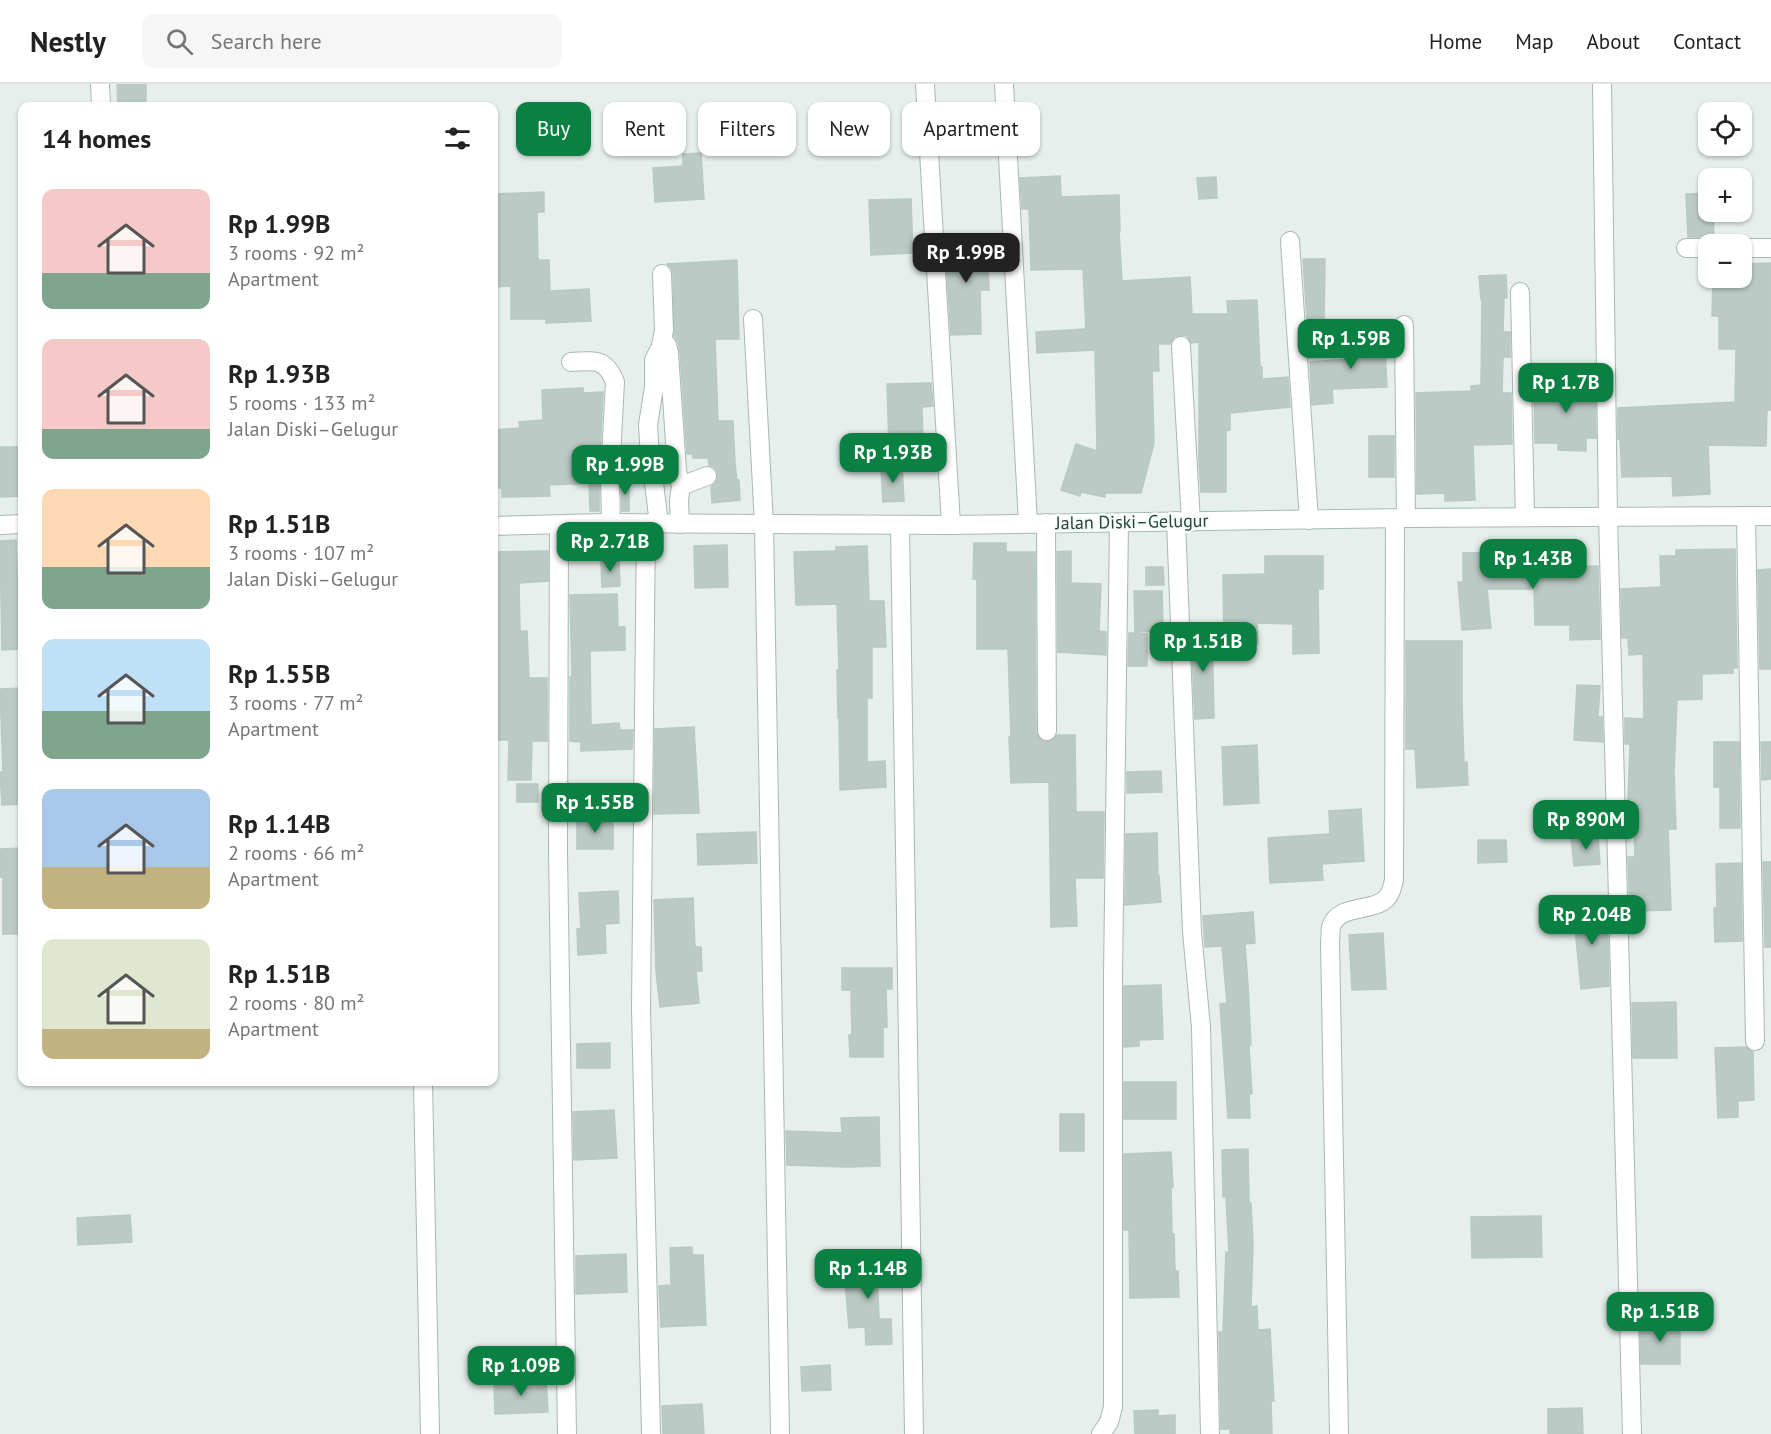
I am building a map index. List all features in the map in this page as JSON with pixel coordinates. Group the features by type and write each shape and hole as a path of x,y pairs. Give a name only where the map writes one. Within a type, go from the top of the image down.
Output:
{"street":[{"path":"100,84 102,102"},
{"path":"925,84 951,525"},
{"path":"1004,84 1037,523 1047,731"},
{"path":"1602,84 1608,517 1632,1434"},
{"path":"1290,241 1310,520"},
{"path":"1686,248 1698,248"},
{"path":"1752,248 1771,248"},
{"path":"651,1434 641,1010 652,524 656,498 648,425 654,387 654,360 664,330 662,274"},
{"path":"1520,292 1525,517"},
{"path":"753,320 764,525 780,1434"},
{"path":"1339,1434 1331,926 1338,916 1378,904 1390,895 1394,879 1404,326"},
{"path":"662,340 667,345 670,361 677,471 681,490 680,524"},
{"path":"1181,346 1192,932 1201,1027 1210,1434"},
{"path":"571,362 596,361 611,371 615,382 610,524"},
{"path":"656,498 681,490 707,476"},
{"name":"Jalan Diski–Gelugur","path":"498,526 951,525 1771,516"},
{"path":"1746,517 1755,1041"},
{"path":"1101,1434 1109,1422 1113,1407 1113,976 1119,523"},
{"path":"0,525 18,524"},
{"path":"559,525 558,851 567,1434"},
{"path":"900,525 914,1434"},
{"path":"423,1086 430,1434"}],"building":[{"path":"117,84 146,84 146,102 118,102"},
{"path":"698,153 698,156 701,156 704,199 655,202 653,168 683,166 683,156"},
{"path":"1060,176 1061,197 1119,195 1122,281 1190,277 1192,314 1228,314 1227,301 1257,300 1262,379 1288,377 1290,407 1230,413 1230,430 1226,431 1226,492 1201,492 1199,342 1191,343 1187,336 1181,335 1174,337 1170,344 1158,344 1159,371 1152,371 1154,443 1141,493 1105,493 1105,497 1081,492 1080,496 1061,490 1076,444 1097,451 1095,350 1037,353 1036,332 1086,329 1083,269 1031,270 1029,209 1022,209 1020,178"},
{"path":"1216,177 1217,198 1199,199 1197,178"},
{"path":"544,192 544,212 537,212 538,260 549,260 550,291 589,289 591,321 546,323 546,319 511,319 511,286 498,287 498,194"},
{"path":"1698,193 1698,222 1713,222 1714,234 1698,234 1698,237 1688,237 1686,194"},
{"path":"911,199 913,253 871,255 869,200"},
{"path":"983,238 989,290 980,290 981,334 951,335 945,240"},
{"path":"1303,259 1325,259 1324,320 1307,320"},
{"path":"737,260 739,339 715,339 718,421 733,421 735,464 740,500 712,503 711,487 718,478 717,471 709,465 708,458 693,458 693,454 687,454 680,352 674,336 673,274 667,264"},
{"path":"1771,263 1771,410 1767,410 1766,446 1708,445 1710,494 1673,496 1672,476 1622,477 1618,408 1735,402 1736,349 1719,349 1719,316 1712,316 1713,288 1752,288 1752,264"},
{"path":"1506,275 1507,298 1504,298 1503,332 1510,332 1510,357 1503,357 1502,393 1511,393 1512,444 1473,445 1475,500 1445,501 1445,493 1417,494 1416,393 1471,391 1471,386 1481,385 1482,300 1479,276"},
{"path":"1384,331 1387,387 1332,389 1333,403 1312,405 1310,362 1351,359 1351,347 1361,347 1360,332"},
{"path":"1548,380 1595,381 1596,438 1586,438 1586,451 1558,450 1558,443 1535,443 1534,393 1548,393"},
{"path":"931,383 933,406 922,407 923,448 889,449 887,384"},
{"path":"583,388 583,393 603,392 599,511 590,511 589,483 549,485 550,496 502,497 502,488 498,488 498,430 520,428 519,422 543,420 542,390"},
{"path":"1369,436 1394,436 1394,477 1369,477"},
{"path":"0,447 18,447 18,496 0,497"},
{"path":"902,465 904,501 883,502 881,466"},
{"path":"621,481 629,481 629,511 622,511"},
{"path":"16,540 18,649 2,650 0,541"},
{"path":"974,543 1006,543 1006,552 1035,552 1036,732 1041,740 1046,742 1053,740 1057,735 1075,735 1076,812 1104,812 1103,878 1075,878 1077,926 1051,927 1049,782 1011,783 1008,649 977,649 977,579 973,579"},
{"path":"727,545 728,587 695,588 694,546"},
{"path":"867,546 869,601 884,601 886,647 872,647 872,698 867,698 867,762 885,761 886,787 840,790 837,604 796,605 794,552 836,551 836,547"},
{"path":"1735,549 1737,668 1733,668 1733,673 1702,674 1702,699 1677,700 1674,772 1676,829 1668,829 1671,910 1630,911 1628,857 1635,857 1633,799 1628,800 1630,744 1625,744 1625,718 1644,719 1643,654 1629,655 1628,638 1622,638 1621,589 1661,587 1660,556 1676,556 1676,550"},
{"path":"548,551 548,581 519,583 520,631 527,631 529,678 547,678 547,741 532,741 531,780 508,780 509,740 498,740 498,552"},
{"path":"1071,551 1071,583 1101,584 1099,631 1106,632 1106,655 1058,652 1057,552"},
{"path":"1522,552 1522,555 1568,554 1569,567 1598,566 1600,639 1570,640 1570,625 1535,625 1534,589 1487,589 1491,628 1462,630 1458,582 1463,582 1463,553"},
{"path":"1265,556 1323,556 1323,589 1318,589 1319,653 1293,654 1293,624 1257,623 1258,644 1224,645 1223,575 1265,574"},
{"path":"601,560 619,560 620,586 602,587"},
{"path":"1146,567 1163,567 1164,585 1146,585"},
{"path":"1771,569 1771,669 1760,669 1758,570"},
{"path":"1134,591 1162,591 1163,631 1135,632"},
{"path":"617,594 618,627 625,627 625,650 590,651 591,725 619,723 620,730 633,730 632,749 581,751 581,742 570,741 570,677 572,677 570,595"},
{"path":"1212,629 1214,718 1195,719 1191,630"},
{"path":"1129,633 1147,634 1147,666 1128,666"},
{"path":"1406,641 1462,641 1464,763 1467,762 1468,785 1417,788 1415,749 1406,749"},
{"path":"1577,685 1600,686 1598,717 1602,717 1603,742 1574,740"},
{"path":"18,688 18,804 2,805 0,689"},
{"path":"694,727 699,813 654,814 655,729"},
{"path":"1714,742 1739,742 1740,828 1720,828 1720,787 1714,787"},
{"path":"1761,742 1771,742 1771,779 1762,780"},
{"path":"1257,745 1259,803 1224,805 1222,747"},
{"path":"1161,771 1162,792 1127,793 1127,772"},
{"path":"517,784 538,784 538,802 517,802"},
{"path":"1361,809 1364,861 1322,864 1323,880 1270,883 1268,838 1330,834 1329,811"},
{"path":"577,818 613,818 613,849 577,849"},
{"path":"756,832 757,863 698,865 697,834"},
{"path":"1157,833 1161,902 1125,905 1126,834"},
{"path":"1598,836 1600,864 1574,866 1571,837"},
{"path":"1478,840 1506,840 1507,862 1478,863"},
{"path":"18,848 18,934 3,934 3,877 0,877 0,849"},
{"path":"1763,862 1771,862 1771,947 1765,947"},
{"path":"1741,863 1742,941 1715,942 1716,864"},
{"path":"618,891 619,923 605,924 606,953 578,955 577,929 581,929 579,893"},
{"path":"693,898 695,947 701,947 702,971 696,971 699,1003 660,1007 656,971 654,900"},
{"path":"1604,904 1608,940 1609,986 1581,989 1573,907"},
{"path":"1253,912 1255,943 1245,944 1251,1045 1249,1045 1252,1094 1249,1094 1250,1118 1228,1118 1220,1004 1227,1003 1222,946 1205,947 1203,916"},
{"path":"1383,933 1386,989 1352,990 1349,935"},
{"path":"842,968 892,968 892,989 886,989 887,1027 883,1027 883,1057 850,1057 851,990 842,990"},
{"path":"1161,985 1163,1039 1139,1040 1139,1046 1124,1047 1124,986"},
{"path":"1676,1002 1677,1058 1633,1058 1632,1003"},
{"path":"610,1043 610,1068 577,1068 577,1044"},
{"path":"1746,1047 1753,1052 1754,1100 1738,1101 1738,1117 1718,1118 1715,1048"},
{"path":"1124,1082 1176,1082 1176,1119 1124,1119"},
{"path":"614,1110 617,1158 574,1160 573,1112"},
{"path":"1060,1114 1084,1114 1084,1151 1060,1151"},
{"path":"879,1117 880,1166 787,1165 786,1131 842,1133 841,1118"},
{"path":"1248,1149 1249,1203 1251,1203 1253,1244 1251,1307 1257,1306 1258,1330 1270,1329 1274,1401 1271,1401 1272,1434 1230,1434 1230,1429 1221,1429 1219,1332 1223,1332 1226,1252 1229,1253 1226,1197 1223,1197 1222,1150"},
{"path":"1171,1152 1172,1234 1174,1234 1175,1271 1178,1271 1179,1297 1130,1298 1129,1230 1124,1230 1124,1154"},
{"path":"130,1215 132,1242 78,1245 77,1218"},
{"path":"1541,1216 1542,1257 1472,1258 1471,1217"},
{"path":"692,1247 692,1255 703,1255 706,1325 661,1327 659,1286 671,1285 670,1248"},
{"path":"856,1253 886,1253 885,1272 877,1271 879,1319 891,1319 892,1344 866,1345 865,1327 849,1328 845,1282 856,1281"},
{"path":"626,1254 627,1292 576,1294 576,1256"},
{"path":"1640,1323 1680,1323 1680,1364 1641,1364"},
{"path":"830,1365 831,1390 802,1391 801,1367"},
{"path":"546,1380 548,1412 495,1414 494,1382"},
{"path":"702,1404 704,1434 663,1434 662,1406"},
{"path":"1582,1408 1583,1434 1548,1434 1548,1409"},
{"path":"1158,1410 1158,1416 1175,1415 1175,1434 1135,1434 1134,1411"}]}
